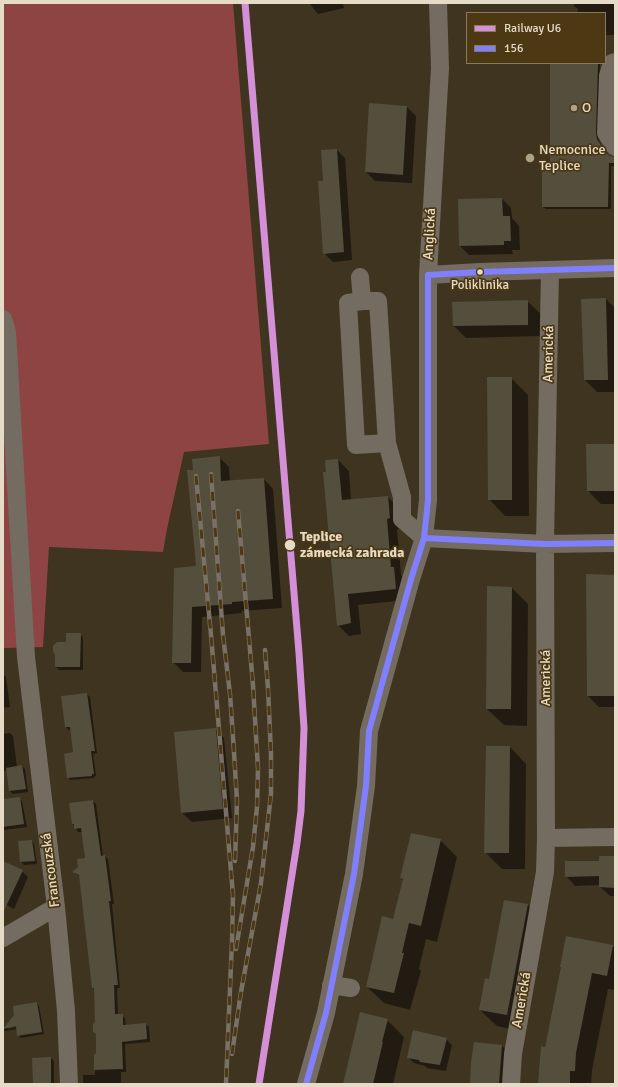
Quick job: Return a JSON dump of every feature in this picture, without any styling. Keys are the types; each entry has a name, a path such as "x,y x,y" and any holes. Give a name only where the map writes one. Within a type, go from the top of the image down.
{"street":[{"name":"Anglická","path":"306,1084 326,1013 354,874 366,786 369,731 411,579 424,538 428,500 428,275 440,68 438,3"},
{"path":"615,62 612,63 608,76 606,133 615,147"},
{"path":"428,275 615,268"},
{"name":"Americká","path":"511,1084 513,1054 545,872 545,544 550,270"},
{"path":"360,277 362,301"},
{"path":"388,443 356,446 348,303 378,301 388,443 402,497 402,519 424,538 545,544 615,543"},
{"name":"Francouzská","path":"3,319 7,332 26,657 56,907 66,1012 69,1084"},
{"path":"546,838 615,838"},
{"path":"3,938 56,907"},
{"path":"331,985 351,988"}],"shaded area":[{"path":"3,3 233,3 269,444 184,452 163,552 49,547 43,647 3,648"}],"building":[{"name":"O","path":"550,64 598,64 597,139 606,153 614,157 614,163 609,163 608,207 542,207 542,163 550,163"},
{"path":"369,103 407,106 403,175 365,172"},
{"path":"337,149 344,252 323,254 318,181 323,181 321,150"},
{"path":"502,198 503,216 510,216 511,241 504,241 504,245 459,246 458,199"},
{"path":"606,298 608,380 584,380 581,299"},
{"path":"528,300 528,325 453,326 452,302"},
{"path":"487,377 512,377 512,500 488,500"},
{"path":"586,444 615,444 615,491 587,491"},
{"path":"220,456 221,481 264,478 273,599 192,607 191,663 172,663 174,568 196,566 187,470 193,470 192,459"},
{"path":"338,459 342,500 388,496 390,518 387,519 391,567 394,567 396,589 348,594 351,623 337,626 323,472 326,472 325,460"},
{"path":"586,574 615,575 615,696 587,696"},
{"path":"487,586 512,587 511,709 486,709"},
{"path":"66,633 81,633 80,667 55,667 55,654 53,652 53,646 57,642 66,642"},
{"path":"87,693 95,751 91,751 94,774 92,774 92,776 67,778 64,754 73,752 70,727 65,727 61,696"},
{"path":"216,728 223,809 181,813 174,732"},
{"path":"486,746 510,746 509,853 484,853"},
{"path":"22,765 26,789 9,791 6,768"},
{"path":"20,797 24,824 3,827 3,799"},
{"path":"93,800 101,856 105,855 111,901 109,901 118,985 114,985 115,1014 123,1014 123,1025 146,1023 147,1039 122,1042 123,1069 94,1070 96,1034 93,1032 93,1024 95,1022 94,988 92,988 79,875 72,872 78,867 77,859 85,858 81,828 74,829 69,803"},
{"path":"411,833 441,839 421,926 409,923 402,953 404,953 394,993 366,987 382,916 393,919 403,879 400,878"},
{"path":"32,840 35,861 20,862 18,841"},
{"path":"599,856 615,856 615,888 599,887 599,876 565,877 565,861 599,861"},
{"path":"3,861 23,870 3,913"},
{"path":"504,900 528,904 507,1015 479,1010 485,978 489,979"},
{"path":"566,936 613,945 607,976 592,973 576,1053 575,1071 570,1071 570,1084 538,1084 541,1046 545,1047"},
{"path":"37,1002 42,1032 17,1036 16,1026 3,1029 14,1015 13,1006"},
{"path":"360,1012 388,1019 383,1042 373,1084 343,1084"},
{"path":"413,1030 447,1038 440,1065 420,1062 419,1060 407,1058"},
{"path":"474,1042 502,1045 499,1084 470,1084"},
{"path":"51,1057 51,1084 33,1084 32,1058"}],"railway":[{"path":"211,474 223,635 230,694 234,752 237,801 235,861"},
{"path":"196,476 233,895 226,1084"},
{"path":"236,949 253,847 257,807 258,769 253,685 238,511"},
{"path":"232,1054 241,992 261,883 271,794 271,754 265,650"}],"rail line":[{"name":"U6","path":"245,3 304,728 301,811 297,843 259,1084"}],"transit line":[{"name":"156","path":"306,1084 326,1013 354,874 366,786 369,731 411,579 424,538 428,500 428,275 615,268"},
{"name":"156","path":"424,538 545,544 615,543"}],"place":[{"name":"O","path":"574,108"},
{"name":"Nemocnice Teplice","path":"530,158"},
{"name":"Poliklinika","path":"480,272"},
{"name":"Teplice zámecká zahrada","path":"290,545"}]}
